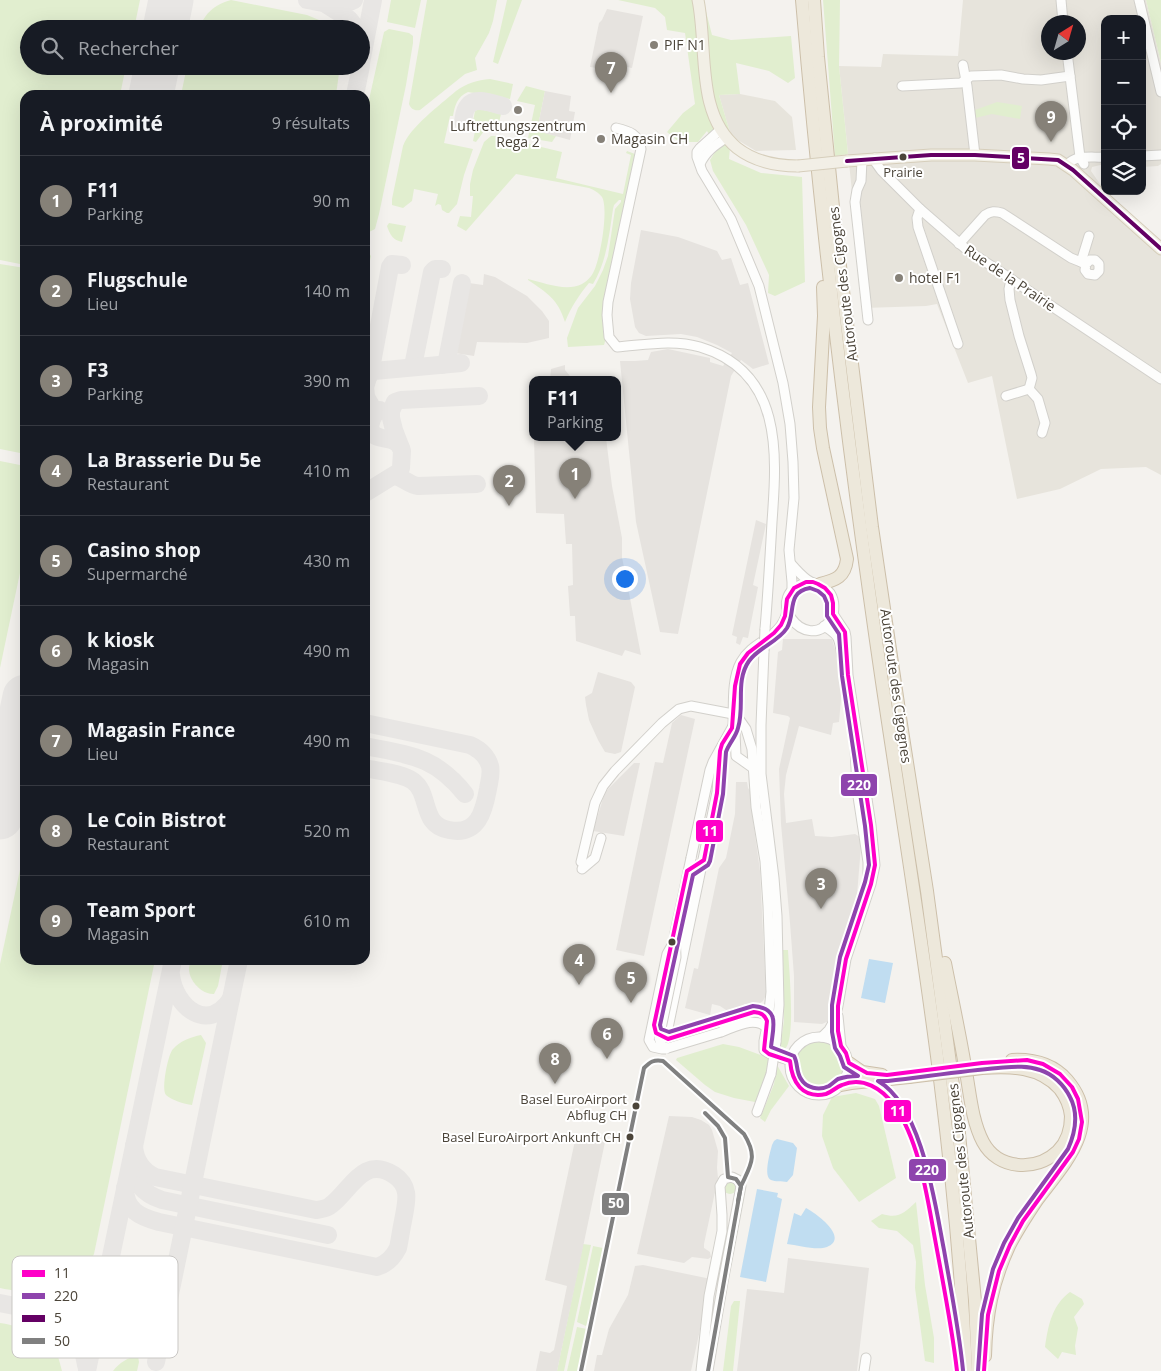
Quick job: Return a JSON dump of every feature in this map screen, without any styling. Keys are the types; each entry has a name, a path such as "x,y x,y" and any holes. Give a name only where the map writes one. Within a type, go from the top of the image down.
{"highway":[{"name":"Autoroute des Cigognes","path":"802,0 826,250 860,529 915,898 946,1123 963,1302 966,1371"},
{"name":"Autoroute des Cigognes","path":"814,0 834,217 871,517 901,724 928,891 958,1123 975,1301 978,1371"},
{"path":"816,583 834,581 842,575 847,559 824,456 820,428 819,407 824,316 823,276 826,250"},
{"path":"928,891 958,1025 975,1119 982,1140 998,1158 1020,1166 1040,1163 1059,1150 1070,1128 1070,1111 1063,1093 1051,1080 1034,1071 982,1066"},
{"path":"840,1085 1027,1060 1053,1069 1065,1078 1075,1091 1080,1103 1082,1122 1079,1139 1073,1152 1023,1221 999,1271 988,1315 984,1371"},
{"path":"849,1063 868,1074 909,1075"}],"main road":[{"path":"698,0 711,109 723,134 752,158 776,165 798,166 875,158 976,155 1049,159 1058,160 1068,165 1081,165 1161,250"}],"street":[{"path":"1062,0 1063,15"},
{"path":"1139,0 1161,92"},
{"path":"1068,60 1081,165 1092,158 1101,157"},
{"path":"963,65 976,155"},
{"path":"902,86 961,83 971,76 1001,75 1041,80 1070,76"},
{"path":"616,128 629,131 636,136 640,142 641,149 608,302 609,337 617,347 679,343 699,347 726,359 746,374 758,390 767,409 773,433 776,470 764,651 761,774 777,916 779,1005 771,1074 757,1112"},
{"path":"723,134 700,148 697,157 702,171 731,219 759,286 783,383 790,424 793,462 794,498 789,550 792,591"},
{"path":"1146,156 1161,154"},
{"name":"Rue de la Prairie","path":"875,158 880,170 959,244 1161,378"},
{"path":"862,160 862,172 855,202 868,320"},
{"path":"920,209 917,218 918,226 958,344"},
{"path":"959,244 989,212 1002,213 1071,258 1083,263 1088,236"},
{"path":"1012,280 1009,289 1010,300 1032,378 1029,389"},
{"path":"1006,396 1029,389"},
{"path":"1029,389 1038,400 1044,423 1042,433"},
{"path":"791,564 804,577 816,583 831,594 834,600 831,619 824,626 809,630 795,624 790,619 786,604 788,597 798,586 816,583"},
{"path":"752,768 736,756 733,714 734,689 738,670 741,661 752,649 781,626 787,612"},
{"path":"822,1037 832,1026 838,1006 846,959 875,865 871,825 848,675 846,637 833,614"},
{"path":"824,626 833,631 838,637 848,675"},
{"path":"601,838 595,858 582,865 595,803 603,786 662,723 686,706 695,706 733,714 746,729 752,749 756,806 764,861 768,906 771,992 764,1050 790,1061"},
{"path":"855,724 857,790 869,870 865,899"},
{"path":"733,726 710,770 693,862 675,933 676,957 658,1038 662,1046 668,1048 754,1021 768,1024"},
{"path":"674,1038 668,1028 717,792 720,750"},
{"path":"860,814 871,825"},
{"path":"693,862 704,860"},
{"path":"838,1006 838,1030 841,1046"},
{"path":"662,1036 668,1039 674,1038 754,1012 760,1012 765,1015 768,1024"},
{"path":"822,1037 830,1038 841,1046 846,1053 849,1063 846,1076 836,1090 822,1095 814,1095 799,1087 793,1080 790,1071 790,1061 802,1042 807,1039 822,1037"},
{"path":"701,1371 710,1296 722,1231 720,1186 724,1179 732,1177 738,1180 741,1186 708,1371"},
{"path":"864,1371 866,1358"}],"shaded area":[{"path":"963,0 1146,0 1161,63 1161,164 1146,167 1146,15 1101,15 1101,165 1092,167 1091,171 1101,185 1101,195 1110,195 1161,240 1161,475 1146,467 1101,469 1060,489 1017,499 992,376 968,383 937,304 864,308 839,66 881,67 883,54 958,56"},
{"path":"607,9 643,16 632,68 602,62 597,68 590,67 599,23"},
{"path":"545,91 571,96 569,111 575,112 570,140 537,131"},
{"path":"740,94 775,101 792,117 796,150 756,151 731,136 719,95"},
{"path":"641,230 678,237 717,251 722,260 731,258 740,285 748,283 769,364 753,369 741,360 731,376 678,634 660,632 636,522 620,361 648,360 651,352 668,349 710,358 710,362 723,366 732,353 697,337 681,334 646,336 639,333 635,327 630,299 631,283"},
{"path":"484,274 495,277 527,296 549,321 549,338 527,343 477,342 474,356 455,353 469,283 483,285"},
{"path":"565,365 565,370 570,376 550,376 551,369"},
{"path":"534,441 606,441 612,486 622,538 622,557 641,655 625,650 622,656 576,641 575,616 570,616 568,586 573,585 572,544 566,544 564,514 536,513"},
{"path":"756,520 766,524 753,585 758,587 748,638 743,637 740,645 736,643 737,637 732,635"},
{"path":"783,639 832,639 843,677 839,722 833,723 831,735 799,726 786,775 784,794 786,823 812,819 815,836 832,837 855,834 860,837 861,846 857,895 841,954 829,1021 822,1024 794,1022 794,976 781,824 779,769 790,718 773,713 778,652 782,650"},
{"path":"598,672 631,682 635,687 621,752 615,754 605,752 589,720 585,697 592,693"},
{"path":"681,715 695,719 644,956 616,950 655,762 663,763 672,723"},
{"path":"634,763 640,763 624,836 593,831 605,792"},
{"path":"736,782 747,782 751,792 760,871 766,995 760,1003 744,1004 742,1010 726,1010 712,1004 710,1015 685,1008 694,968 698,969 719,868 726,858 735,814"},
{"path":"669,1116 692,1117 709,1125 718,1151 718,1178 704,1244 704,1248 710,1252 711,1257 708,1259 692,1257 684,1263 637,1254"},
{"path":"576,1136 605,1142 557,1371 536,1371 540,1351 550,1353 554,1350 567,1286 545,1280"},
{"path":"788,1258 869,1268 857,1371 737,1371 747,1289 784,1293"},
{"path":"643,1265 711,1279 691,1371 594,1371 597,1355 602,1355 609,1329 628,1295 635,1266"}],"green space":[{"path":"0,0 140,0 136,20 20,20 20,75 124,75 121,90 20,90 20,264 0,260"},
{"path":"231,0 307,15 319,20 203,20 219,4"},
{"path":"391,0 421,0 415,28 387,22"},
{"path":"427,0 497,0 489,33 475,58 477,70 465,74 420,110 416,110 409,104"},
{"path":"507,0 522,0 498,64 493,62"},
{"path":"618,0 703,0 712,35 731,40 791,36 795,78 788,83 769,71 736,63 740,94 719,95 731,136 729,159 761,173 802,177 805,282 775,296 768,293 769,275 746,225 713,171 710,160 717,149 707,131 698,142 679,142 667,132 683,113 695,104 685,33 667,30 665,17 655,8"},
{"path":"823,0 840,0 839,66 848,154 835,156"},
{"path":"1146,0 1161,0 1161,63"},
{"path":"389,29 409,33 413,36 413,43 379,214 375,229 370,232 370,95 384,32"},
{"path":"185,75 339,75 337,90 182,90"},
{"path":"490,79 513,84 510,99 468,92 459,99 453,116 450,116 444,143 473,149 457,204 447,213 442,210 441,205 435,206 438,194 414,189 412,201 403,208 392,205 403,146 412,131 460,88 472,82"},
{"path":"526,86 545,91 537,131 556,136 552,142 528,138 535,105 517,101"},
{"path":"997,102 1022,106 1020,119 992,114 975,118 975,110"},
{"path":"479,109 501,114 497,131 484,131 476,142 473,141 477,122 473,121 475,111"},
{"path":"491,136 562,152 556,178 623,194 631,155 626,153 627,151 635,154 602,314 605,333 604,345 568,347 567,338 578,308 595,286 603,270 608,256 615,209 621,200 614,205 607,248 598,275 593,284 589,283 579,297 565,322 555,302 528,279 555,286 569,287 582,284 590,278 596,267 603,235 605,212 602,197 596,191 589,188 516,174 466,231 457,226 460,216 471,217 473,196 470,196 470,184 473,170 484,142"},
{"path":"389,223 406,226 402,242 396,240 391,234 387,226"},
{"path":"0,264 20,267 20,453 0,449"},
{"path":"0,461 20,465 20,573 0,668"},
{"path":"20,870 20,965 154,965 94,1254 93,1256 12,1256 12,1290 0,1288 0,964"},
{"path":"783,950 788,950 791,1018 788,1043 785,1049 780,1049 784,1020"},
{"path":"189,965 222,965 218,986 214,994 203,991 198,987 189,971"},
{"path":"201,1035 206,1043 192,1105 178,1102 171,1099 165,1092 164,1086 169,1057 173,1049 179,1044"},
{"path":"814,1041 824,1041 833,1045 839,1051 843,1065 839,1079 833,1085 824,1089 814,1089 805,1085 799,1079 795,1070 795,1060 799,1051 805,1045"},
{"path":"723,1044 739,1047 769,1058 767,1074 759,1100 755,1102 715,1092 676,1060 677,1058"},
{"path":"777,1065 789,1086 771,1110 765,1122 760,1118 774,1084"},
{"path":"856,1093 875,1099 879,1106 896,1178 859,1202 833,1168 822,1136 823,1115 832,1097"},
{"path":"728,1182 732,1182 736,1188 732,1194 728,1194 724,1190 724,1186"},
{"path":"916,1202 925,1285 934,1338 934,1363 925,1361 915,1288 916,1262 913,1245 897,1231 879,1228 871,1221 882,1214 893,1216 901,1214"},
{"path":"583,1244 591,1245 564,1371 557,1371"},
{"path":"593,1246 603,1248 588,1324 586,1326 577,1322"},
{"path":"1070,1292 1082,1299 1084,1304 1074,1317 1078,1328 1075,1346 1076,1355 1062,1352 1058,1359 1045,1347 1046,1339 1049,1324 1055,1310"},
{"path":"734,1301 740,1301 733,1371 723,1371 731,1306"},
{"path":"0,1323 12,1325 12,1358 59,1358 62,1371 0,1371"},
{"path":"577,1327 589,1330 580,1371 567,1371"},
{"path":"131,1358 138,1358 137,1371 113,1371 124,1361"}],"water":[{"path":"869,959 893,963 885,1003 861,998"},
{"path":"777,1139 793,1143 797,1148 793,1175 787,1182 771,1180 767,1174 772,1145"},
{"path":"757,1189 778,1193 777,1197 782,1199 766,1282 740,1277"},
{"path":"806,1208 823,1220 833,1232 835,1238 833,1243 827,1247 813,1248 787,1244 794,1213 801,1216"}],"taxiway":[{"path":"167,15 175,0"},
{"path":"307,0 337,4 354,0"},
{"path":"369,20 373,0"},
{"path":"327,5 350,20"},
{"path":"356,90 359,75"},
{"path":"463,122 466,109 471,103 484,101 503,106"},
{"path":"370,371 390,267 392,264 402,265"},
{"path":"411,367 413,366 432,272 435,269 442,269"},
{"path":"442,365 447,360 462,283"},
{"path":"370,374 374,371 461,363"},
{"path":"370,490 399,472 401,468 402,451 391,418 391,411 395,402 401,400 479,396"},
{"path":"370,404 373,409 372,418"},
{"path":"380,410 372,419 370,431 378,437 394,441 401,448"},
{"path":"394,476 418,486 477,484"},
{"path":"370,724 470,745 485,756 489,762 491,772 482,813 473,825 459,831 440,827 434,822 419,787 413,781 396,774 370,769"},
{"path":"370,747 408,755 432,764 454,781 465,794"},
{"path":"10,767 13,789 20,801"},
{"path":"0,829 11,818 20,814"},
{"path":"111,1256 172,965"},
{"path":"178,1256 238,965"},
{"path":"171,975 179,997 194,1012 212,1015 222,1009 231,999"},
{"path":"125,1188 131,1207 140,1215 159,1222 377,1267 389,1260 398,1248 406,1202 406,1190 400,1180 383,1170 374,1169 366,1172 358,1177 329,1206 316,1210 155,1177 146,1172 140,1164 134,1146"},
{"path":"131,1163 134,1176 141,1187 162,1200 328,1235"},
{"path":"0,1303 12,1305"},
{"path":"84,1358 86,1365"},
{"path":"87,1371 90,1358"},
{"path":"156,1362 157,1358"}],"runway":[{"path":"167,20 171,0"},
{"path":"152,90 155,75"},
{"path":"0,817 20,721"}],"transit line":[{"name":"5","path":"847,161 931,155 975,155 1058,160 1073,170 1161,249"},
{"name":"11","path":"957,1371 953,1338 921,1170 903,1120 889,1099 878,1089 865,1083 857,1082 842,1085 826,1094 818,1095 805,1091 796,1082 790,1061 769,1054 764,1050 767,1021 759,1013 754,1012 668,1039 656,1033 654,1025 687,871 704,860 717,793 720,751 732,728 735,686 740,664 748,653 774,633 781,625 785,616 787,599 794,588 806,582 818,584 831,595 833,614 845,632 848,675 871,825 875,865 871,884 846,959 838,1006 838,1031 841,1046 846,1053 849,1063 867,1073 887,1075 982,1063 1027,1060 1043,1064 1060,1074 1072,1087 1078,1099 1082,1122 1079,1139 1073,1152 1023,1221 999,1271 988,1315 984,1371"},
{"name":"220","path":"810,588 824,596 827,603 827,616 839,634 842,676 865,826 869,865 840,957 832,1005 832,1032 835,1048 844,1067 858,1076 840,1078 825,1088 806,1085 798,1073 794,1056 771,1047 774,1026 772,1015 768,1010 753,1006 669,1032 661,1029 660,1025 693,875 708,865 710,861 723,794 726,752 737,731 740,720 742,677 753,656 779,637 787,628 795,598 802,590 810,588"},
{"name":"50","path":"581,1371 644,1068 657,1060 663,1061 744,1134 752,1155 750,1166 741,1186 708,1371"},
{"name":"220","path":"963,1370 944,1250 931,1183 924,1158 906,1111 893,1094 878,1081 998,1068 1030,1067 1049,1074 1065,1088 1073,1103 1075,1117 1073,1137 1068,1149 1018,1218 1004,1243 993,1269 982,1314 978,1371"},
{"name":"50","path":"705,1113 718,1126 725,1138 728,1177 736,1179 741,1186 738,1201"}],"place":[{"name":"PIF N1","path":"654,45"},
{"name":"Magasin France","path":"611,93"},
{"name":"Luftrettungszentrum Rega 2","path":"518,110"},
{"name":"Magasin CH","path":"601,139"},
{"name":"Team Sport","path":"1051,142"},
{"name":"Prairie","path":"903,157"},
{"name":"hotel F1","path":"899,278"},
{"name":"F11","path":"575,499"},
{"name":"Flugschule","path":"509,506"},
{"name":"F3","path":"821,909"},
{"name":"La Brasserie Du 5e","path":"579,985"},
{"name":"Casino shop","path":"631,1003"},
{"name":"k kiosk","path":"607,1059"},
{"name":"Le Coin Bistrot","path":"555,1084"},
{"name":"Basel EuroAirport Abflug CH","path":"636,1106"},
{"name":"Basel EuroAirport Ankunft CH","path":"630,1137"}]}
